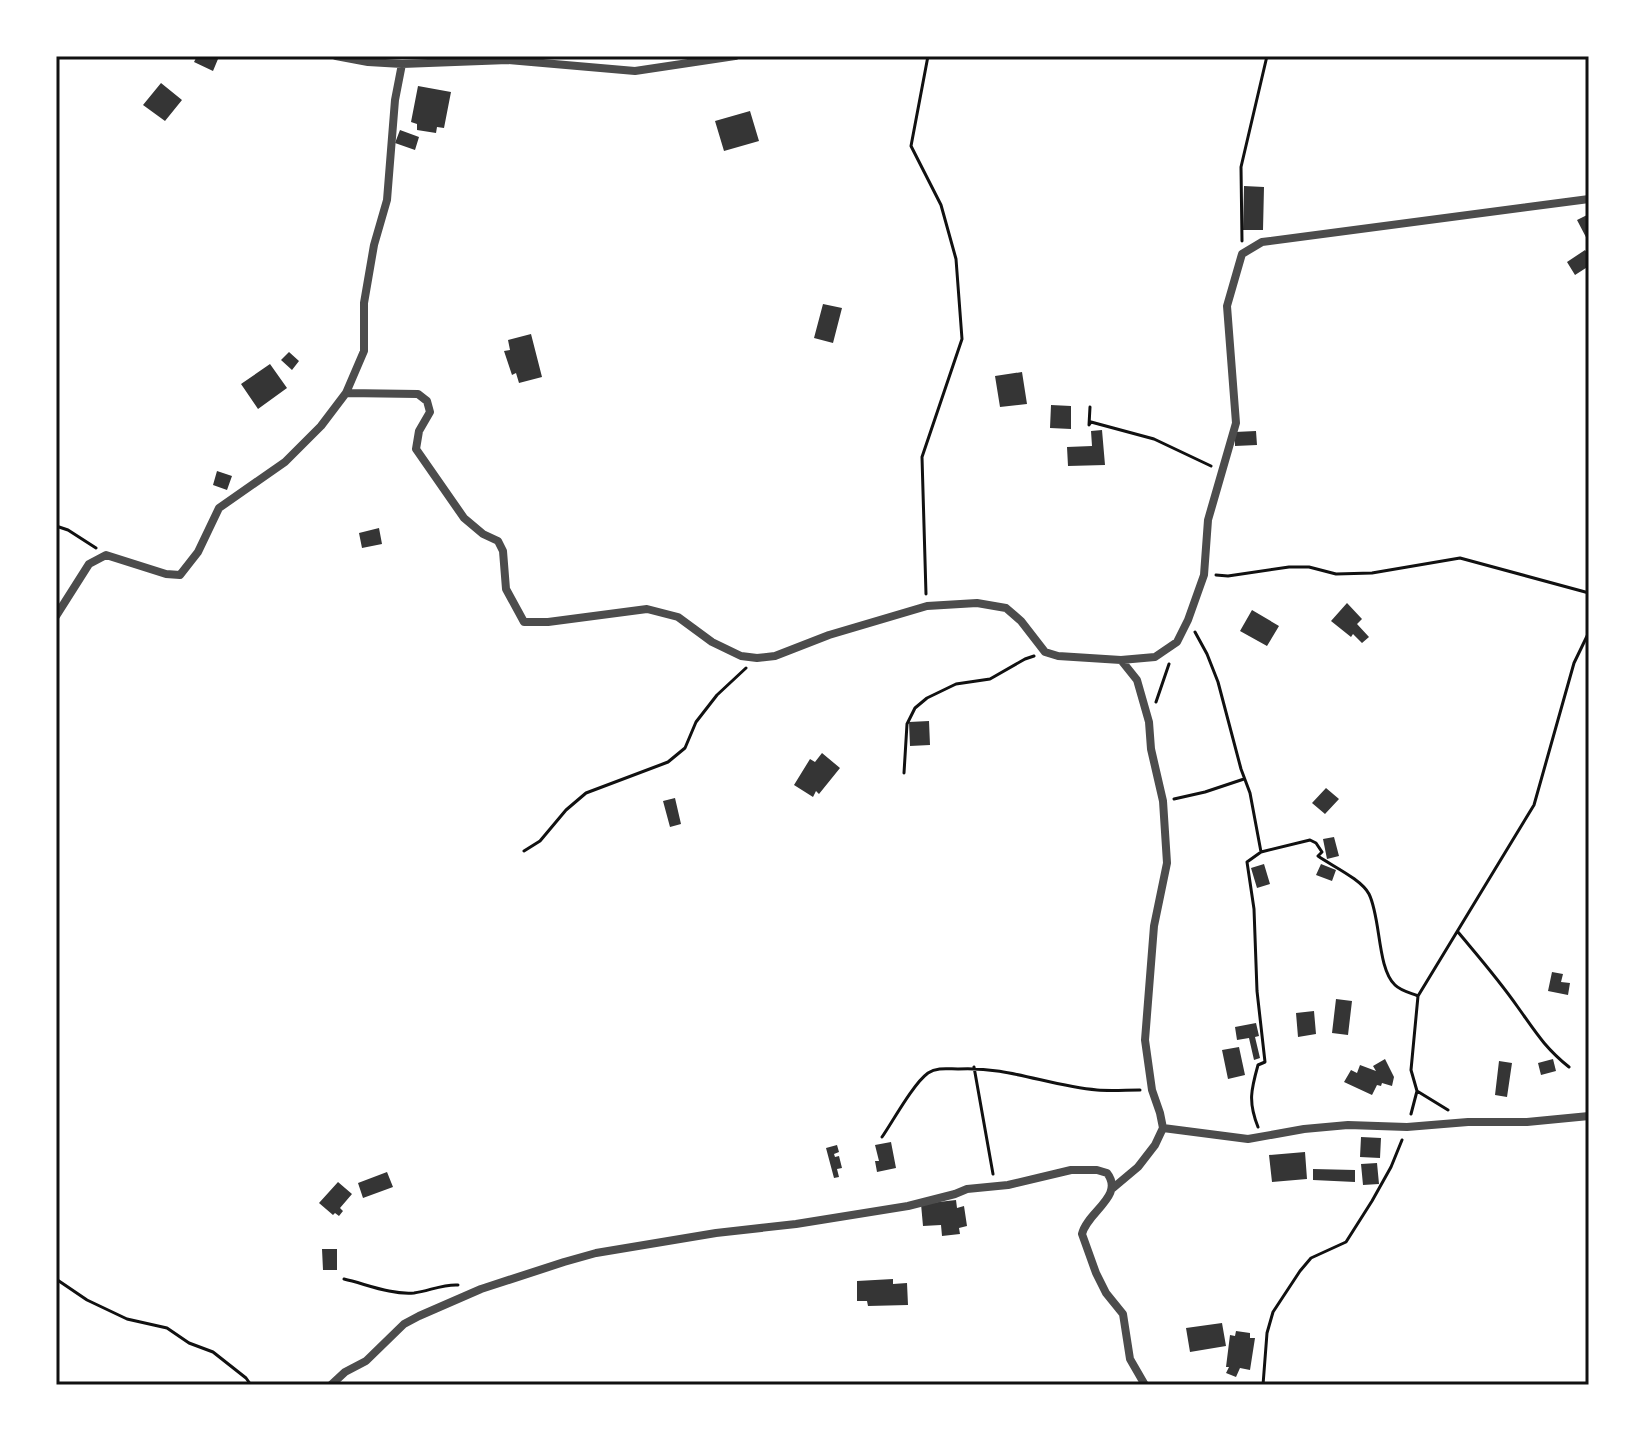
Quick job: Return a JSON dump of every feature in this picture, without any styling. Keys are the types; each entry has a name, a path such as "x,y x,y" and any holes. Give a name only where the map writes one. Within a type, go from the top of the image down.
{"street":[{"path":"336,56 402,64 508,60 635,71 735,56"},
{"path":"56,616 89,564 106,555 166,574 180,575 198,552 219,508 285,462 321,426 346,393 364,351 364,303 374,245 387,200 395,100 402,64"},
{"path":"346,393 418,394 427,401 430,412 419,431 416,449 464,518 483,534 498,541 503,551 506,589 524,622 548,622 647,609 678,617 712,642 741,656 757,658 775,656 829,635 927,606 977,603 1006,608 1021,621 1045,652 1058,656 1121,660 1155,657 1177,642 1204,575 1208,520 1236,423 1227,306 1242,254 1262,242 1589,199"},
{"path":"1113,1188 1138,1167 1155,1145 1163,1128 1152,1090 1145,1040 1154,926 1167,863 1163,801 1151,749 1149,722 1137,680 1121,660"},
{"path":"1163,1128 1248,1139 1348,1125 1407,1127 1589,1116"},
{"path":"331,1385 345,1372 366,1361 404,1324 419,1316 481,1289 596,1253 908,1206 967,1189 995,1187 1071,1170 1097,1170 1113,1179 1113,1188 1082,1234 1106,1293 1123,1314 1130,1359 1145,1385"}],"path":[{"path":"927,606 922,457 962,339 956,259 941,205 911,146 928,56"},
{"path":"1242,254 1241,167 1267,56"},
{"path":"1090,407 1089,425 1091,422 1154,439 1222,472"},
{"path":"56,526 68,530 106,555"},
{"path":"1204,575 1228,576 1289,567 1309,567 1336,574 1372,573 1460,558 1589,593"},
{"path":"1188,620 1218,682 1250,793 1261,852"},
{"path":"1262,1384 1267,1333 1273,1312 1311,1258 1346,1242 1391,1167 1417,1091 1411,1070 1418,996 1534,805 1574,663 1589,632"},
{"path":"1149,722 1177,642"},
{"path":"904,773 907,724 915,708 927,698 956,684 990,679 1025,659 1045,652"},
{"path":"524,851 540,841 566,810 586,793 668,762 685,748 696,722 717,695 757,658"},
{"path":"1163,801 1244,779"},
{"path":"1263,1138 1251,1100 1258,1065 1265,1062 1257,991 1254,909 1247,862 1261,852 1310,840 1316,843 1322,852 1318,856 1358,881 1368,892 1386,970 1395,985 1418,996"},
{"path":"1458,932 1551,1052 1569,1067"},
{"path":"882,1137 926,1074 936,1069 974,1067 1097,1090 1152,1090"},
{"path":"974,1067 995,1187"},
{"path":"1417,1091 1468,1122"},
{"path":"56,1279 87,1300 127,1319 167,1328 189,1343 213,1352 251,1385"},
{"path":"344,1279 398,1292 414,1293 449,1284 481,1289"}],"building":[{"path":"197,56 222,56 213,71 194,62"},
{"path":"161,83 182,100 165,121 143,105"},
{"path":"418,86 451,92 444,128 437,127 436,133 417,130 417,124 411,122"},
{"path":"750,111 759,141 724,151 715,121"},
{"path":"400,130 419,137 415,150 395,143"},
{"path":"1244,186 1264,187 1263,230 1243,230"},
{"path":"1589,214 1589,243 1577,220"},
{"path":"1585,250 1589,256 1589,266 1575,275 1567,262"},
{"path":"823,304 842,308 833,343 814,338"},
{"path":"531,334 542,377 519,383 516,373 512,375 504,351 510,350 508,340"},
{"path":"289,352 299,361 292,370 281,360"},
{"path":"270,364 287,388 258,409 241,384"},
{"path":"1022,372 1027,404 1000,407 995,376"},
{"path":"1051,405 1071,406 1071,429 1050,428"},
{"path":"1102,430 1105,465 1068,466 1067,447 1092,446 1091,431"},
{"path":"1256,431 1257,445 1235,446 1235,432"},
{"path":"217,471 232,476 227,490 213,485"},
{"path":"379,528 382,544 362,548 359,533"},
{"path":"1347,603 1362,619 1357,624 1369,637 1362,643 1331,621"},
{"path":"1252,610 1279,626 1267,646 1240,631"},
{"path":"929,721 930,745 910,746 909,722"},
{"path":"822,753 840,768 813,797 794,785 810,759 815,762"},
{"path":"1326,788 1339,799 1325,814 1312,803"},
{"path":"675,798 681,824 670,827 663,801"},
{"path":"1334,837 1339,856 1327,859 1323,839"},
{"path":"1264,864 1270,884 1257,888 1251,868"},
{"path":"1321,864 1336,870 1332,881 1316,875"},
{"path":"1552,972 1563,974 1561,982 1570,983 1568,995 1548,991"},
{"path":"1336,999 1352,1001 1348,1035 1332,1033"},
{"path":"1314,1011 1316,1034 1298,1037 1296,1013"},
{"path":"1256,1023 1259,1036 1255,1037 1260,1058 1254,1060 1249,1038 1237,1040 1235,1027"},
{"path":"1239,1047 1245,1075 1228,1079 1222,1050"},
{"path":"1385,1059 1394,1077 1392,1086 1377,1085 1372,1095 1344,1082 1351,1070 1357,1073 1360,1065 1376,1071 1373,1066"},
{"path":"1553,1059 1556,1071 1541,1075 1538,1063"},
{"path":"1499,1061 1512,1063 1507,1097 1495,1095"},
{"path":"1361,1137 1381,1138 1380,1158 1360,1157"},
{"path":"891,1142 896,1168 877,1172 875,1161 879,1161 875,1145"},
{"path":"837,1145 839,1152 834,1154 835,1157 839,1156 842,1168 837,1169 839,1177 834,1178 826,1148"},
{"path":"1305,1152 1307,1179 1272,1182 1269,1155"},
{"path":"1377,1163 1379,1184 1363,1185 1361,1164"},
{"path":"1313,1169 1355,1170 1355,1182 1313,1180"},
{"path":"387,1172 393,1187 363,1198 358,1183"},
{"path":"338,1182 352,1194 340,1208 343,1211 339,1216 333,1215 319,1203"},
{"path":"956,1200 957,1208 964,1206 967,1226 959,1228 960,1234 942,1236 941,1225 923,1226 921,1204"},
{"path":"322,1249 337,1249 337,1270 323,1270"},
{"path":"893,1279 893,1284 907,1283 908,1305 868,1306 867,1301 857,1301 857,1281"},
{"path":"1222,1323 1226,1346 1190,1352 1186,1328"},
{"path":"1236,1331 1250,1333 1250,1338 1255,1338 1250,1370 1240,1368 1236,1377 1226,1373 1229,1367 1226,1367 1230,1335 1235,1336"}]}
